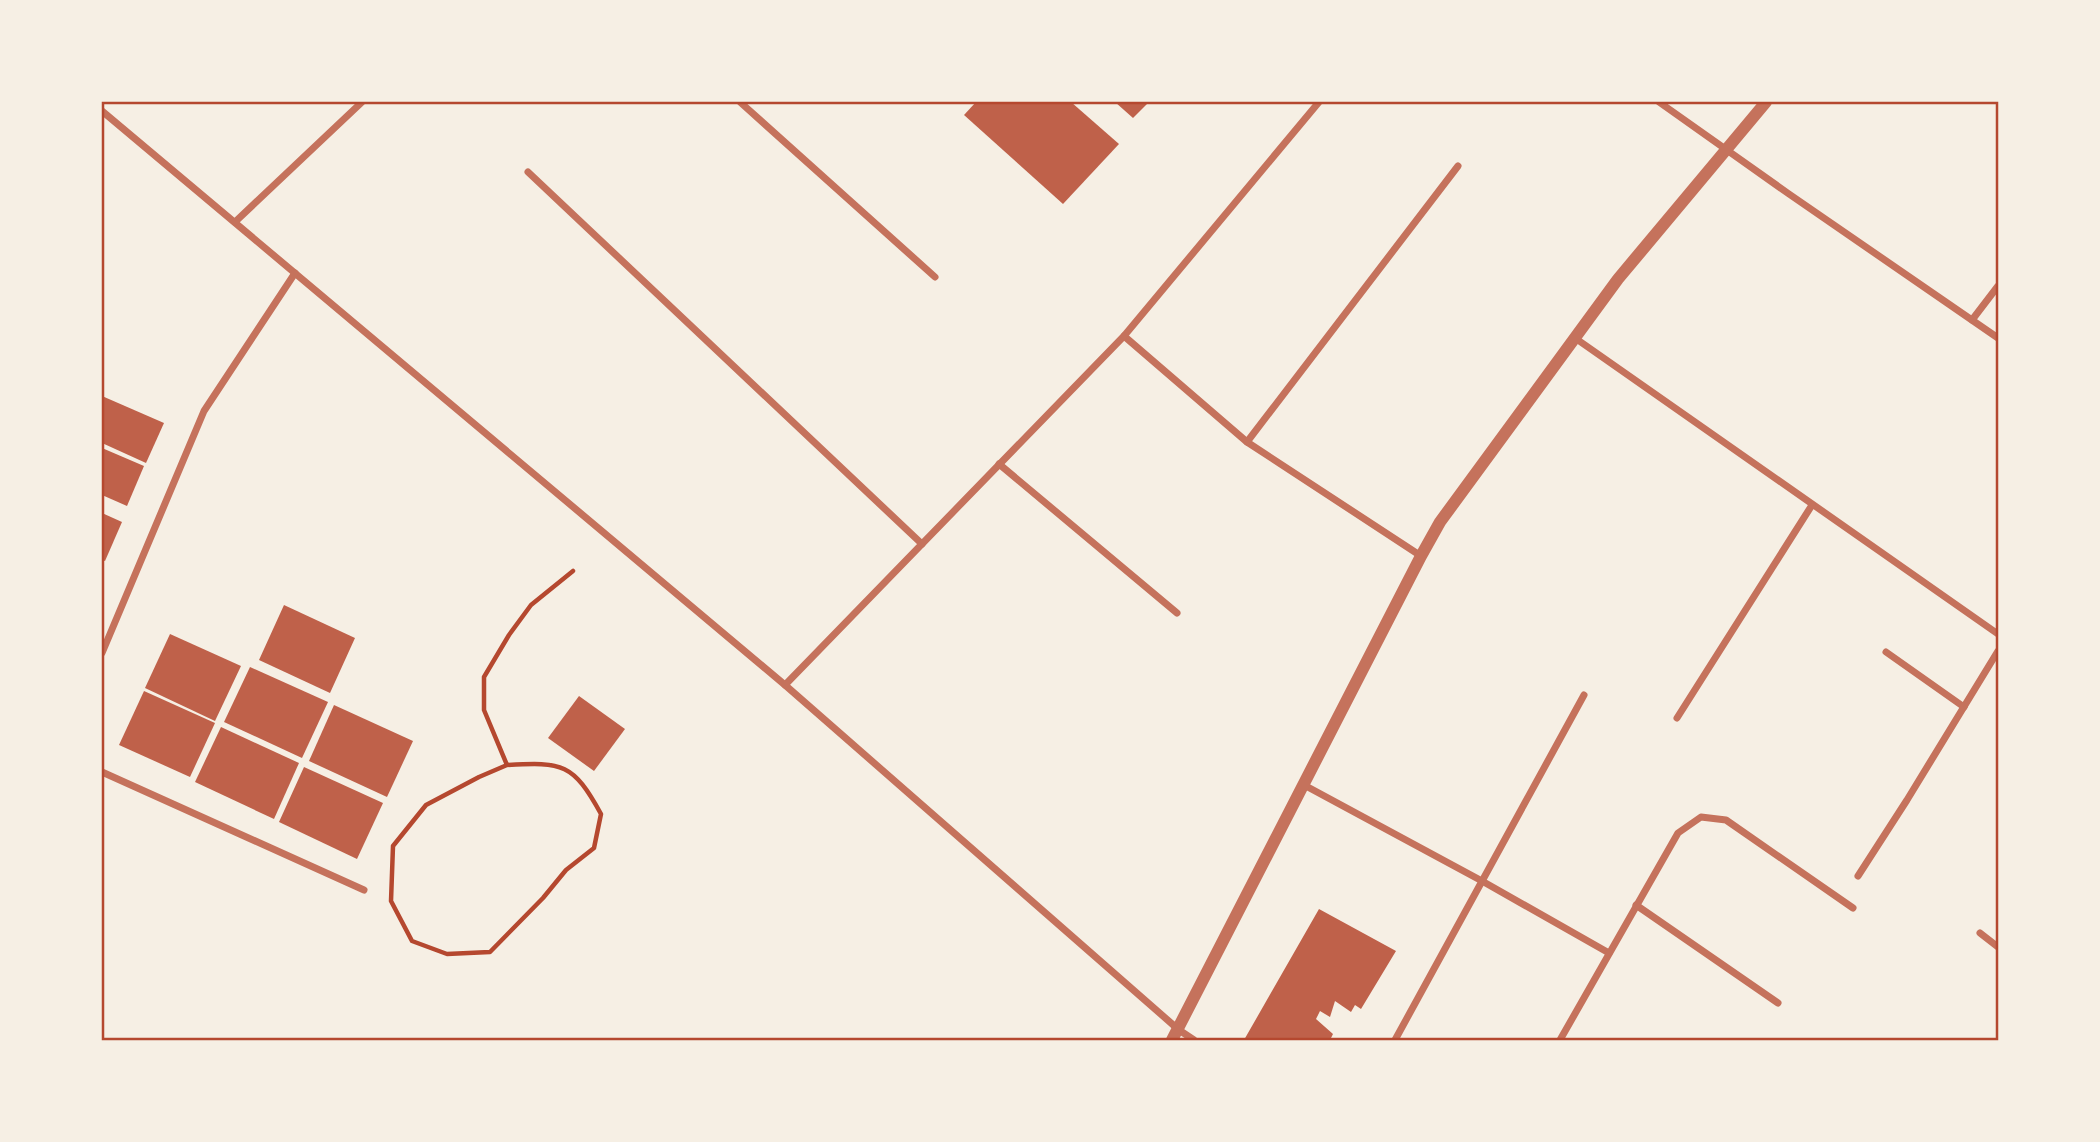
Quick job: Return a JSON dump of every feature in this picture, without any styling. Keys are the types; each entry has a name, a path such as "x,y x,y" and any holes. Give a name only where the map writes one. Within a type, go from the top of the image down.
{"street":[{"path":"235,222 362,102"},
{"path":"740,102 935,277"},
{"path":"785,685 1124,336 1319,102"},
{"path":"1659,102 1998,338"},
{"path":"1176,1035 1440,523 1618,279 1766,102"},
{"path":"102,111 785,685 1176,1035 1194,1041"},
{"path":"1247,442 1458,166"},
{"path":"528,172 922,544"},
{"path":"102,653 204,411 295,273"},
{"path":"1972,320 1998,286"},
{"path":"1124,336 1247,442 1421,556"},
{"path":"1575,338 1998,634"},
{"path":"999,464 1177,613"},
{"path":"1677,718 1812,505"},
{"path":"1858,876 1998,651"},
{"path":"1886,652 1964,707"},
{"path":"1395,1041 1584,695"},
{"path":"102,772 365,890"},
{"path":"1304,785 1609,953"},
{"path":"1560,1041 1678,833 1701,817 1726,821 1853,908"},
{"path":"1636,905 1777,1003"},
{"path":"1980,933 1998,947"}],"path":[{"path":"508,765 484,710 484,677 531,605 573,571"},
{"path":"544,763 568,770 588,789 601,814 594,848 566,870 491,952 447,954 412,941 391,901 393,846 426,805 508,765 544,763"}],"building":[{"path":"976,102 1071,102 1119,144 1063,204 964,115"},
{"path":"1115,102 1149,102 1133,118"},
{"path":"102,396 164,423 146,463 102,443"},
{"path":"102,448 144,466 127,506 102,495"},
{"path":"102,513 122,522 105,561 102,560"},
{"path":"284,605 355,638 330,693 259,660"},
{"path":"170,634 241,666 215,721 145,688"},
{"path":"250,667 328,702 302,758 224,722"},
{"path":"144,691 215,723 190,777 119,745"},
{"path":"579,696 625,729 594,771 548,738"},
{"path":"334,705 413,741 387,797 309,761"},
{"path":"221,727 299,763 274,819 195,782"},
{"path":"304,767 383,803 357,859 279,822"},
{"path":"1319,909 1396,951 1361,1009 1355,1005 1351,1012 1335,1001 1330,1017 1320,1011 1316,1019 1333,1034 1330,1040 1244,1040"}]}
